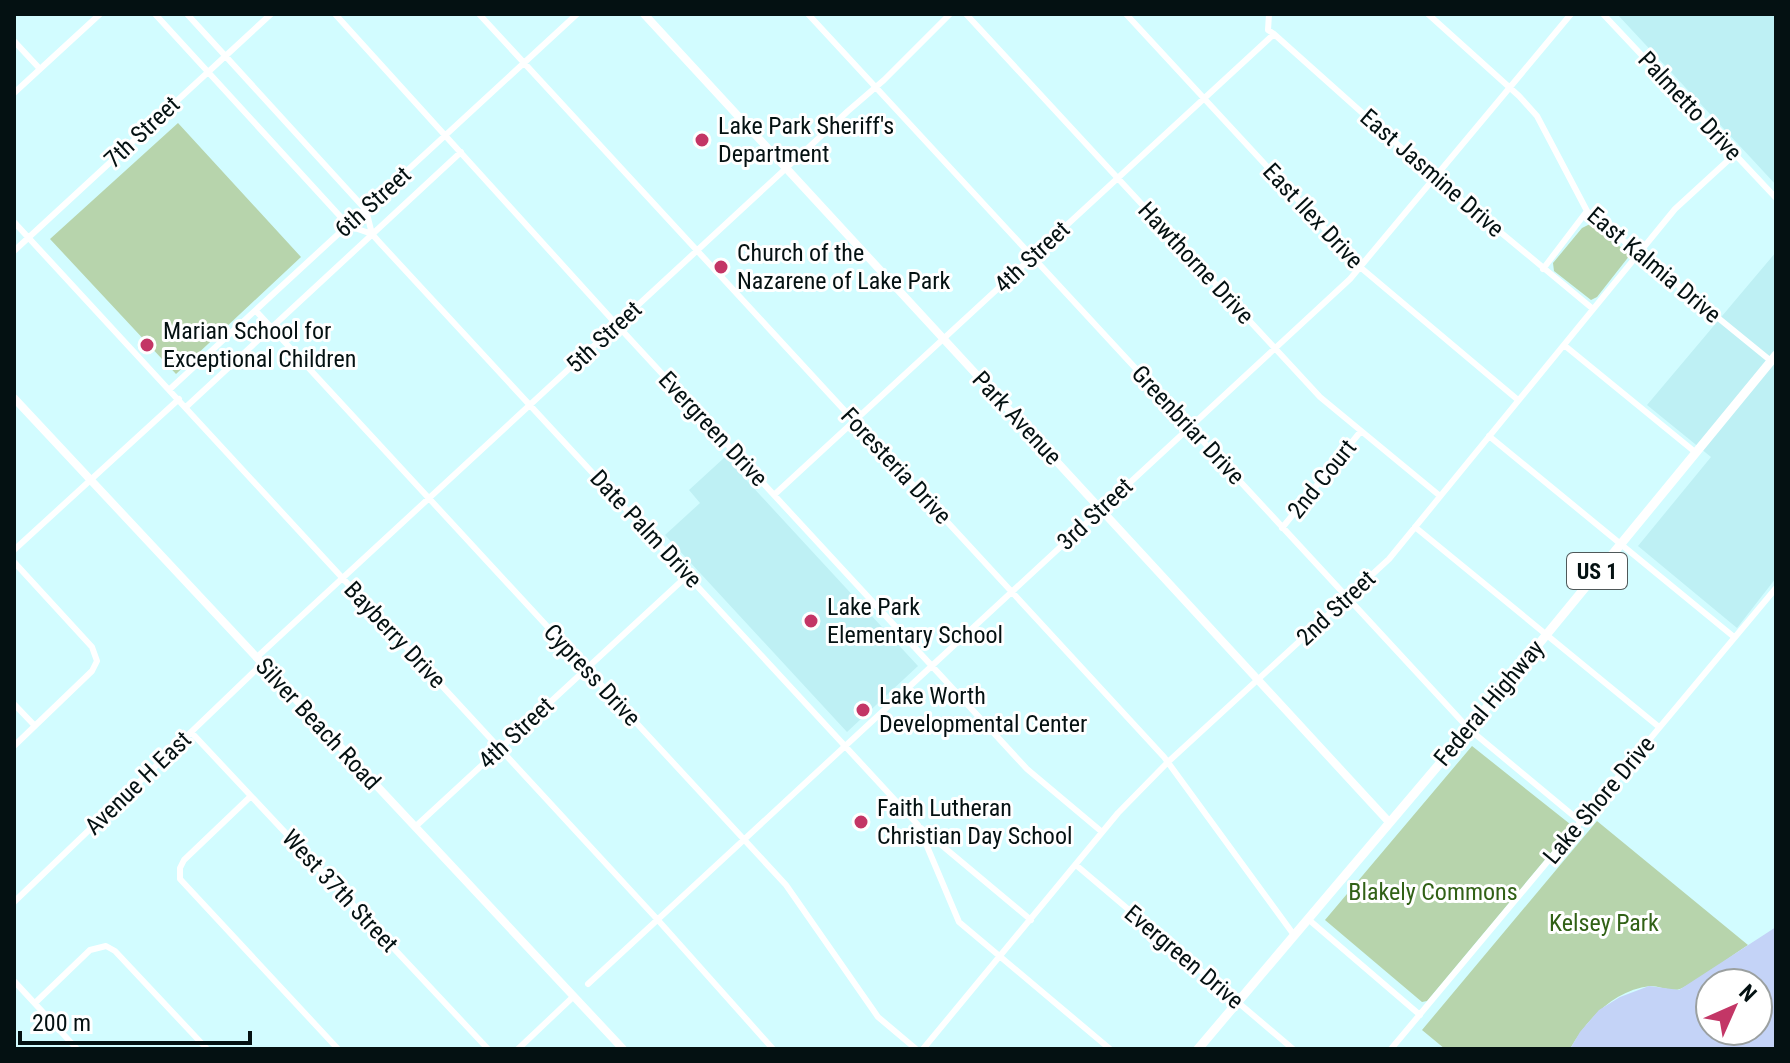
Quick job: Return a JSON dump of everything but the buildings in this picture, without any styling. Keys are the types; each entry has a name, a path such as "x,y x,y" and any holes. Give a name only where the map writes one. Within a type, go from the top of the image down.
{"main road":[{"name":"Federal Highway","path":"1198,1049 1469,729 1774,358"}],"street":[{"path":"14,93 100,14"},
{"name":"Date Palm Drive","path":"155,14 349,226 372,234 918,825 1031,920"},
{"name":"Date Palm Drive","path":"187,14 366,210 372,234"},
{"name":"7th Street","path":"14,251 271,14"},
{"name":"Evergreen Drive","path":"335,14 1027,769 1102,832"},
{"name":"Foresteria Drive","path":"479,14 1168,762 1294,935"},
{"name":"6th Street","path":"170,389 577,14"},
{"name":"Park Avenue","path":"644,14 1389,822"},
{"name":"Greenbriar Drive","path":"808,14 1469,729 1581,822"},
{"name":"5th Street","path":"259,661 343,578 787,170 950,14"},
{"name":"Hawthorne Drive","path":"966,14 1320,397 1440,496"},
{"name":"East Ilex Drive","path":"1126,14 1360,267 1518,400"},
{"path":"1269,14 1268,30 1274,34"},
{"name":"East Kalmia Drive","path":"1428,14 1537,116 1587,211 1774,358"},
{"name":"3rd Street","path":"588,984 1360,267 1571,14"},
{"name":"Palmetto Drive","path":"1603,14 1776,198"},
{"name":"4th Street","path":"774,495 1274,34"},
{"name":"East Jasmine Drive","path":"1274,34 1434,177 1593,309"},
{"path":"14,41 40,69"},
{"name":"6th Street","path":"186,407 461,152"},
{"name":"2nd Street","path":"923,1049 1102,832 1168,762 1389,559 1675,209 1735,154"},
{"path":"1543,269 1587,211"},
{"name":"Bayberry Drive","path":"14,222 657,919 773,1049"},
{"name":"Cypress Drive","path":"256,311 786,885 878,1017 916,1049"},
{"path":"1564,345 1695,452"},
{"name":"Silver Beach Road","path":"14,398 623,1049"},
{"path":"14,550 179,399"},
{"name":"2nd Court","path":"1282,528 1361,431"},
{"path":"1489,436 1734,637"},
{"path":"1415,527 1659,727"},
{"path":"14,562 92,647 97,661 92,671 14,746"},
{"name":"4th Street","path":"415,827 688,575"},
{"name":"Lake Shore Drive","path":"1391,1049 1776,588"},
{"name":"Avenue H East","path":"14,902 191,732 259,661"},
{"path":"14,704 35,726"},
{"name":"West 37th Street","path":"191,732 488,1049"},
{"path":"251,796 184,860 180,879 338,1049"},
{"name":"Date Palm Drive","path":"918,825 959,922 1110,1049"},
{"name":"Evergreen Drive","path":"1076,865 1293,1049"},
{"path":"1308,919 1420,1015"},
{"path":"35,1003 90,950 106,946 115,951 207,1049"},
{"path":"14,981 77,1049"},
{"path":"518,1049 574,996"}],"shaded area":[{"path":"1617,14 1776,14 1776,185 1751,158"},
{"path":"1776,252 1776,578 1737,628 1638,546 1711,457 1647,405"},
{"name":"Lake Park Elementary School","path":"725,457 918,666 847,732 665,535 700,503 689,490"},
{"path":"1776,927 1776,1049 1570,1049 1599,1010 1620,997 1649,986 1679,990 1694,980 1694,1047 1774,1047 1774,967 1714,967"}],"green space":[{"path":"178,123 301,257 176,374 50,239"},
{"path":"1592,223 1630,255 1597,297 1591,300 1554,271 1553,263 1582,228"},
{"name":"Blakely Commons","path":"1472,746 1570,824 1569,831 1427,1001 1422,1002 1325,920"},
{"name":"Kelsey Park","path":"1597,821 1748,945 1716,967 1694,967 1694,981 1680,989 1650,986 1613,1000 1584,1027 1570,1049 1445,1049 1422,1030"}],"place":[{"name":"Lake Park Sheriff's Department","path":"702,140"},
{"name":"Church of the Nazarene of Lake Park","path":"721,267"},
{"name":"Marian School for Exceptional Children","path":"147,345"},
{"name":"Lake Park Elementary School","path":"811,621"},
{"name":"Lake Worth Developmental Center","path":"863,710"},
{"name":"Faith Lutheran Christian Day School","path":"861,822"}]}
